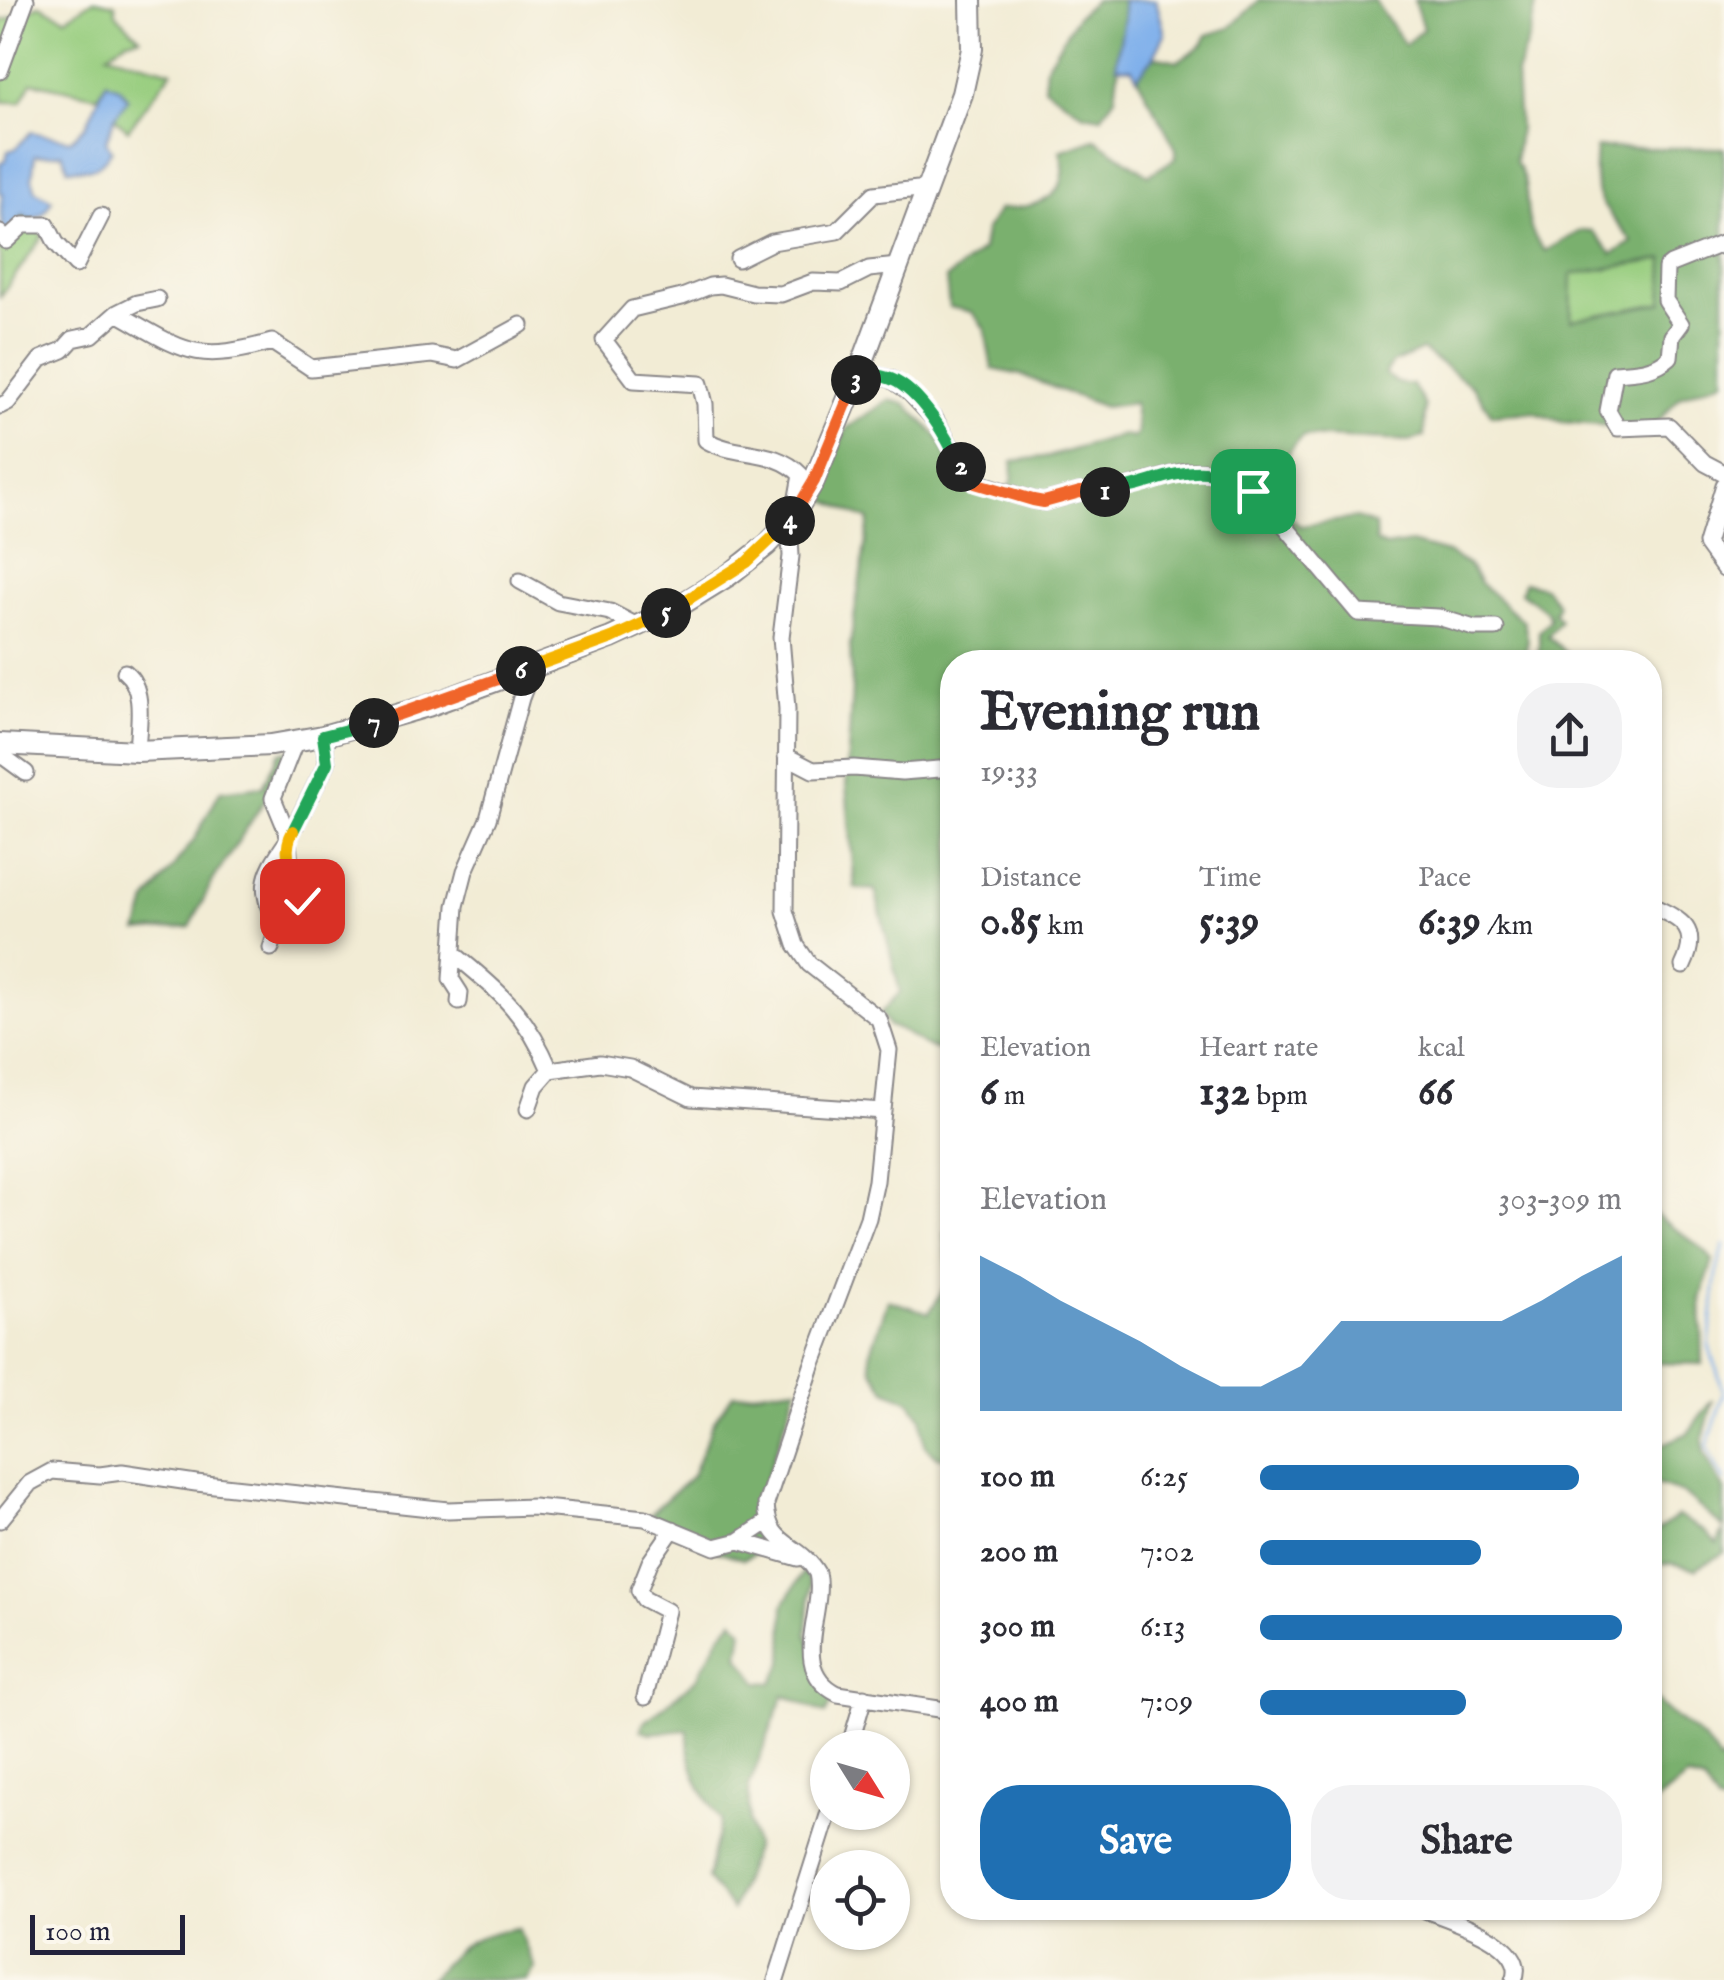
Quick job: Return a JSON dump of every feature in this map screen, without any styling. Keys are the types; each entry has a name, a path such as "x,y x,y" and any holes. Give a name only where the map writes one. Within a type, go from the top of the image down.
{"main road":[{"path":"0,744 138,751 296,742 323,736 428,706 639,627 729,575 791,520 826,456 968,73 973,26 970,0"}],"street":[{"path":"0,71 26,0"},
{"path":"738,259 772,242 837,230 874,194 928,188"},
{"path":"0,234 6,241 23,225 47,225 76,265 101,216"},
{"path":"1724,243 1666,268 1665,300 1681,324 1672,336 1670,356 1636,373 1615,373 1608,411 1618,428 1669,426 1705,464 1724,473"},
{"path":"898,266 869,269 841,283 813,282 781,294 710,286 632,309 604,340 634,380 700,384 706,404 706,440 720,448 758,452 790,464 801,475 791,520 791,556 781,637 787,699 784,901 791,934 815,971 873,1013 883,1025 890,1050 868,1218 812,1366 766,1504 766,1523 777,1538 808,1560 819,1580 811,1628 816,1676 838,1694 940,1709"},
{"path":"0,406 8,402 41,360 63,350 73,338 92,335 117,313 157,299"},
{"path":"117,313 183,350 214,355 272,342 311,368 432,355 457,360 521,325"},
{"path":"859,372 891,379 908,391 936,422 965,474 975,483 1044,502 1080,492 1115,491 1186,471 1222,476 1241,482 1269,506 1358,613 1438,617 1474,628 1496,628"},
{"path":"1724,485 1706,544 1724,569"},
{"path":"520,580 558,602 610,612 639,627"},
{"path":"459,1002 460,992 451,979 456,906 464,871 488,820 521,698 534,667"},
{"path":"125,672 135,681 138,691 138,751"},
{"path":"279,932 266,907 264,892 271,864 305,812 327,763 323,736"},
{"path":"270,948 301,907 290,868 288,838 274,798 296,742"},
{"path":"0,754 26,773"},
{"path":"786,756 813,770 940,769"},
{"path":"1662,912 1688,928 1690,951 1682,966"},
{"path":"455,955 498,989 534,1034 550,1070"},
{"path":"528,1109 536,1086 550,1070 600,1063 630,1068 691,1098 883,1111"},
{"path":"0,1520 30,1483 52,1471 100,1475 122,1472 448,1510 540,1508 644,1518 714,1546 740,1541 766,1523"},
{"path":"645,1697 667,1611 644,1598 640,1590 650,1562 673,1529"},
{"path":"740,1541 808,1560"},
{"path":"854,1730 864,1696"},
{"path":"776,1980 823,1830"},
{"path":"1447,1920 1502,1944 1515,1959 1514,1980"}],"green space":[{"path":"94,0 115,4 116,14 140,37 127,40 108,53 172,71 128,130 114,118 106,82 98,96 32,82 21,102 2,102 0,20 40,5 66,18"},
{"path":"1095,0 1122,0 1124,18 1115,97 1101,117 1084,114 1044,87 1046,66 1077,16"},
{"path":"1259,0 1374,0 1405,45 1423,29 1414,0 1537,0 1516,74 1519,129 1515,162 1525,183 1528,216 1536,239 1545,251 1582,230 1592,231 1612,254 1632,242 1600,200 1595,180 1596,148 1724,148 1724,380 1681,396 1651,429 1562,422 1533,412 1492,415 1472,386 1422,350 1393,363 1385,374 1397,383 1413,385 1425,406 1424,437 1409,441 1303,436 1294,445 1284,474 1292,519 1300,526 1356,518 1375,525 1376,542 1385,547 1411,543 1447,553 1468,565 1480,583 1524,622 1526,650 940,650 940,1050 934,1049 889,1026 881,1013 900,992 875,890 855,888 846,786 852,688 850,645 869,520 816,496 847,428 889,400 906,404 938,437 960,481 975,491 999,495 1012,483 1013,461 1051,456 1123,435 1133,438 1137,433 1134,403 1104,407 1021,375 992,369 985,329 972,312 949,307 946,279 982,250 985,231 999,209 1039,203 1057,190 1063,167 1060,151 1095,139 1149,175 1176,158 1176,149 1137,77 1154,56 1178,61 1202,45 1207,35 1230,28","holes":["1664,259 1662,303 1571,320 1572,274"]},
{"path":"23,215 43,236 0,297 0,228 6,235"},
{"path":"1665,259 1662,303 1571,321 1571,274"},
{"path":"1524,582 1544,587 1558,604 1554,613 1560,620 1547,636 1563,650 1539,650 1539,631 1550,619 1546,611 1521,592"},
{"path":"297,750 212,882 190,927 138,932 147,902 195,838 220,791 263,786 280,752"},
{"path":"1662,1219 1713,1261 1701,1299 1703,1364 1662,1363"},
{"path":"940,1295 940,1457 925,1446 921,1417 910,1401 886,1390 872,1369 870,1354 888,1300 929,1313"},
{"path":"797,1387 758,1504 759,1524 775,1544 743,1559 718,1551 650,1514 692,1476 714,1421 733,1394"},
{"path":"1713,1400 1703,1439 1704,1453 1724,1490 1724,1528 1683,1493 1662,1486 1662,1445 1688,1433"},
{"path":"1678,1516 1706,1532 1717,1544 1724,1529 1724,1553 1695,1569 1662,1564 1662,1527"},
{"path":"804,1571 811,1584 807,1633 834,1698 825,1714 784,1695 749,1786 749,1821 755,1846 732,1910 707,1879 721,1820 696,1778 688,1730 641,1730 643,1724 697,1678 721,1634 734,1619 743,1630 739,1656 758,1682 772,1683 783,1663 784,1604"},
{"path":"1662,1706 1705,1741 1719,1762 1724,1760 1724,1806 1717,1804 1704,1783 1687,1778 1662,1797"},
{"path":"518,1928 535,1968 527,1980 429,1980 467,1944"}],"water":[{"path":"1122,0 1156,0 1165,34 1137,77 1132,68 1116,66 1124,18"},
{"path":"106,82 119,87 128,99 114,118 106,142 112,150 98,165 84,169 68,169 62,153 35,156 32,178 36,191 52,200 44,213 31,220 23,215 6,236 1,215 0,164 6,160 8,151 31,132 70,140 86,126"}],"waterway":[{"path":"1724,1245 1717,1271 1709,1346 1724,1393 1707,1447 1724,1481"}],"route":[{"path":"302,901 290,868 288,840 327,763 323,736 428,706 612,638 674,609 729,575 778,535 802,504 826,456 859,372 885,377 904,387 949,440 965,474 983,486 1044,502 1080,492 1115,491 1194,470 1241,482 1253,491"}]}
